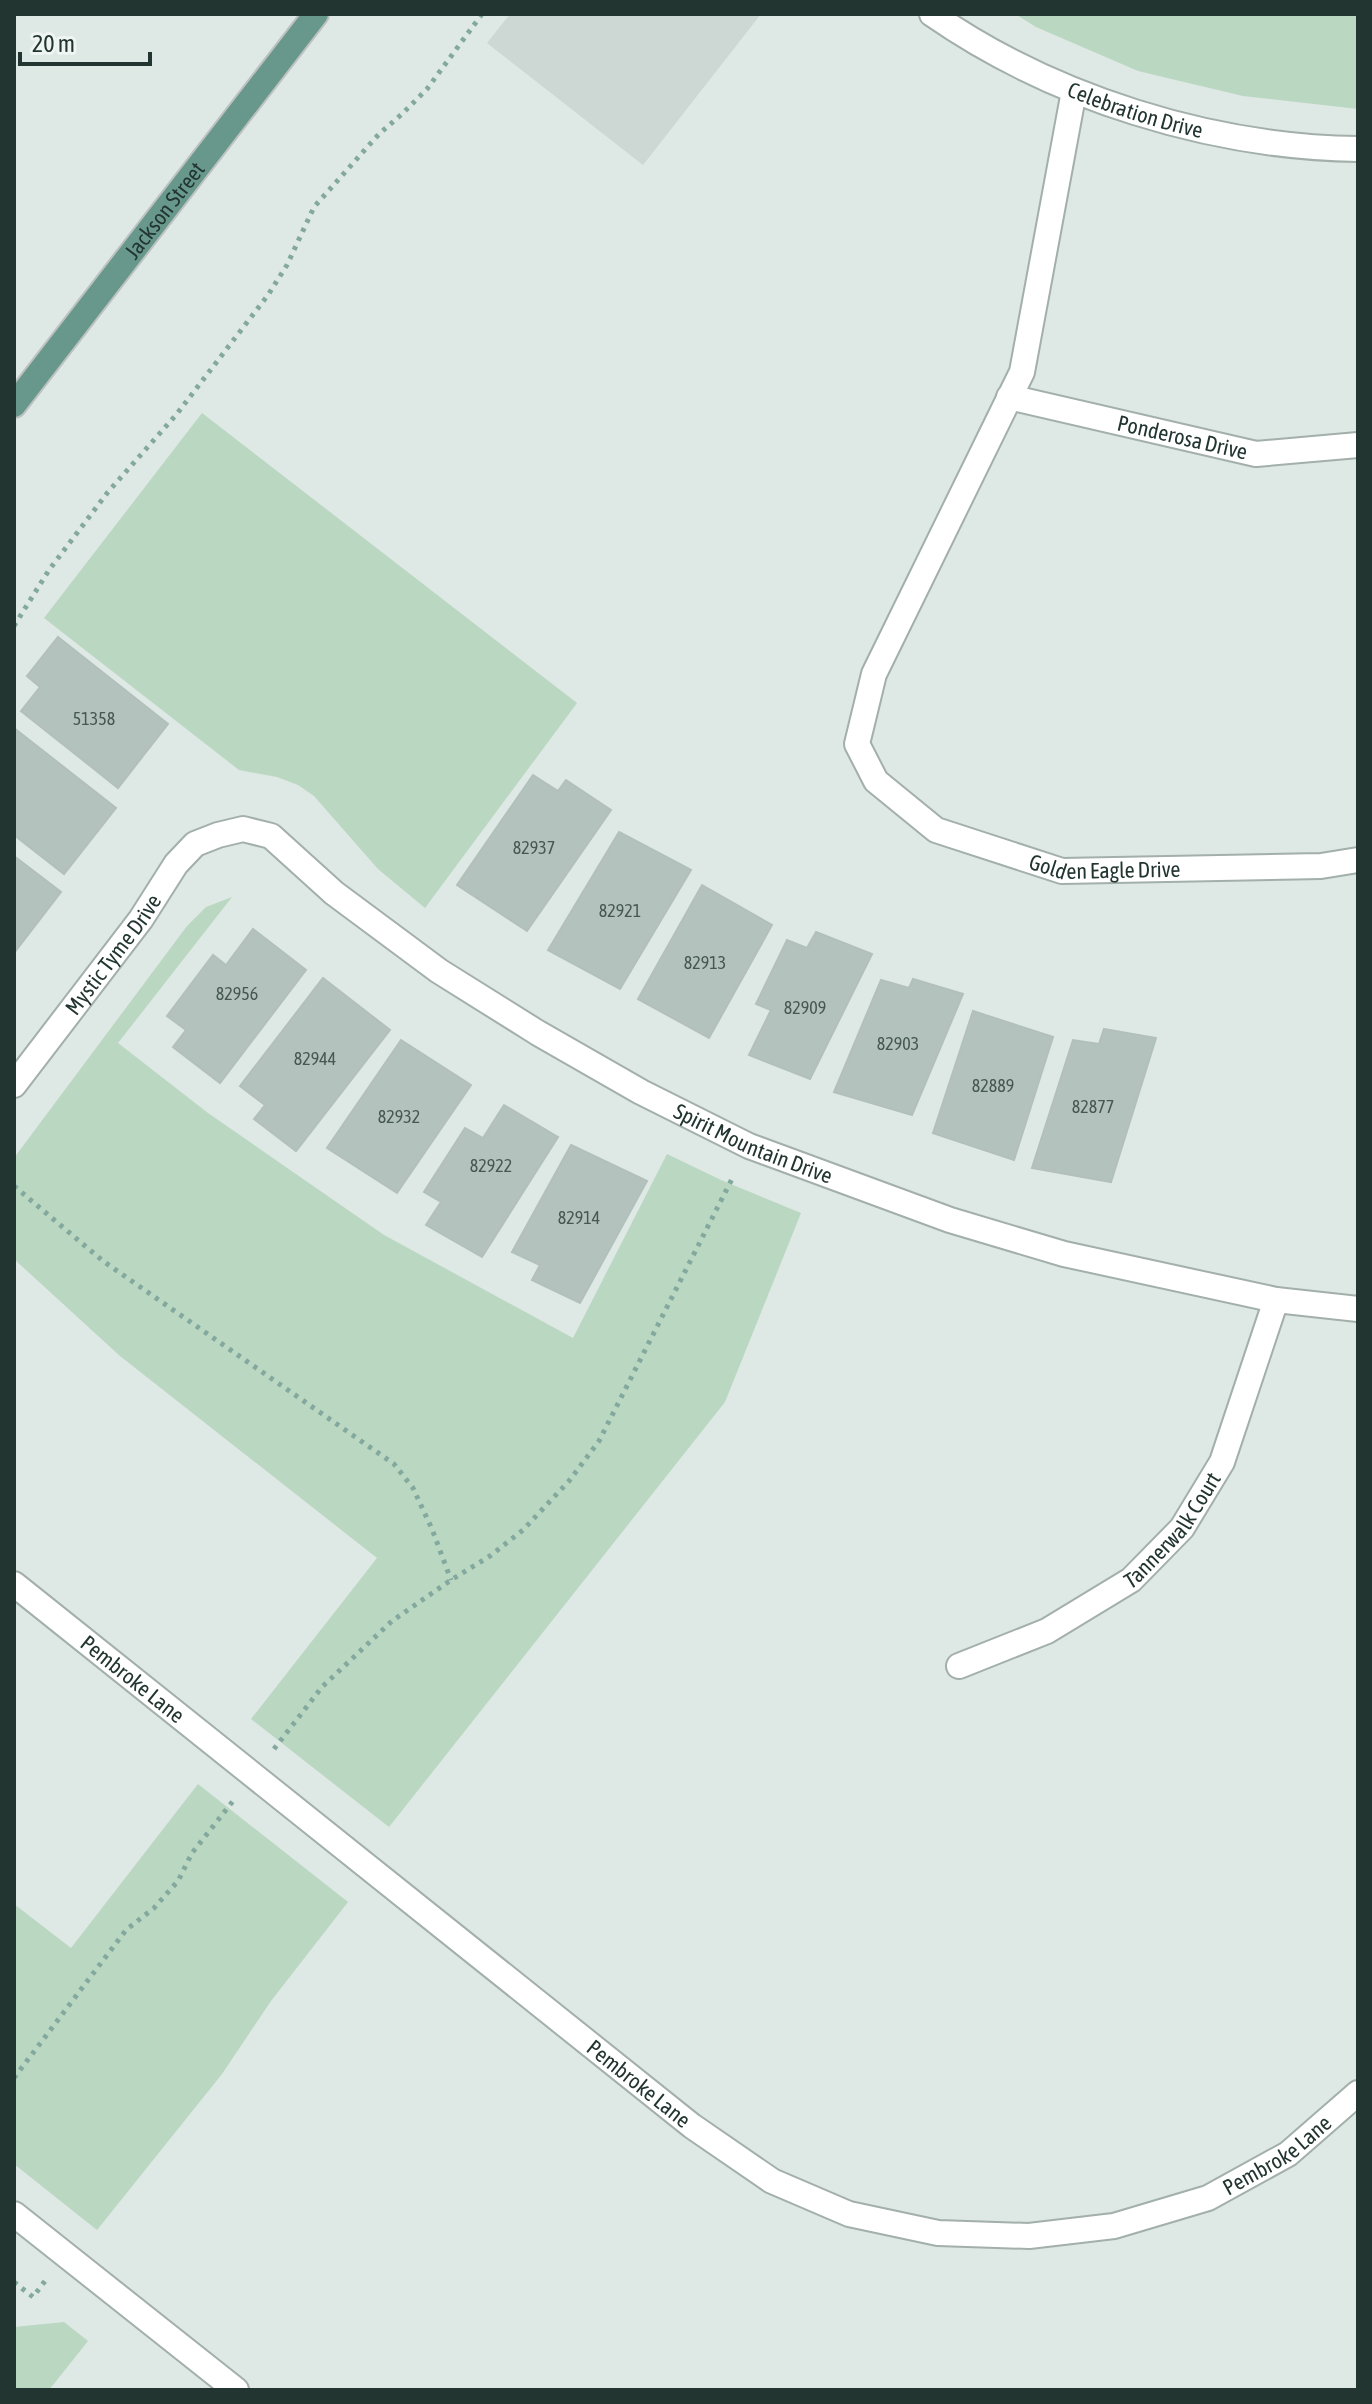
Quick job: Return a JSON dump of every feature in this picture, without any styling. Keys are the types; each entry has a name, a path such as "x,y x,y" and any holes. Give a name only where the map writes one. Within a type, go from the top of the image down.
{"main road":[{"name":"Jackson Street","path":"14,405 316,14"}],"street":[{"name":"Celebration Drive","path":"932,14 1002,57 1074,91 1150,118 1239,137 1330,149 1358,149"},
{"path":"1009,397 1022,372 1074,91"},
{"name":"Ponderosa Drive","path":"1009,397 1256,454 1358,445"},
{"name":"Golden Eagle Drive","path":"1009,397 874,674 857,744 876,781 936,830 1062,871 1321,866 1358,860"},
{"name":"Spirit Mountain Drive","path":"218,835 243,829 271,836 334,893 439,971 641,1092 749,1146 950,1220 1050,1250 1276,1300 1358,1309"},
{"name":"Mystic Tyme Drive","path":"14,1085 141,919 176,864 195,844 218,835"},
{"name":"Tannerwalk Court","path":"959,1666 1047,1631 1131,1580 1182,1528 1222,1462 1276,1300"},
{"name":"Pembroke Lane","path":"14,1584 692,2126 772,2181 849,2214 938,2233 1029,2236 1114,2226 1208,2198 1288,2154 1358,2093"},
{"path":"15,2217 236,2390"}],"path":[{"path":"14,626 49,570 108,492 176,415 268,295 287,265 314,207 379,134 427,89 482,14"},
{"path":"280,1741 322,1687 392,1621 490,1556 523,1530 569,1481 599,1441 730,1183"},
{"path":"14,1186 103,1261 394,1464 413,1488 451,1580"},
{"path":"14,2078 126,1930 154,1908 178,1881 192,1853 227,1808"},
{"path":"14,2282 33,2297"}],"shaded area":[{"path":"510,14 761,14 643,165 487,43"}],"green space":[{"path":"1015,14 1358,14 1358,109 1243,96 1138,71 1036,27"},
{"path":"202,413 577,703 425,908 378,869 314,796 298,785 277,777 239,770 44,618"},
{"path":"232,897 118,1043 208,1113 384,1235 573,1338 667,1154 801,1213 725,1402 389,1827 251,1719 377,1558 120,1356 14,1259 14,1158 187,926 206,907"},
{"path":"198,1784 348,1902 271,2001 222,2074 97,2230 14,2164 14,1904 71,1948"},
{"path":"64,2322 88,2341 49,2390 14,2390 14,2327"}],"building":[{"path":"58,637 168,724 118,788 21,711 40,687 27,676"},
{"path":"14,728 116,808 64,874 14,835"},
{"path":"533,775 558,791 566,780 611,810 527,931 457,885"},
{"path":"619,832 691,870 620,989 548,950"},
{"path":"14,856 61,892 14,953"},
{"path":"702,885 772,925 709,1038 638,999"},
{"path":"253,929 306,970 220,1083 173,1047 186,1030 167,1016 213,955 226,965"},
{"path":"816,932 872,954 810,1079 749,1055 771,1010 756,1004 787,940 807,948"},
{"path":"323,978 390,1030 296,1151 254,1119 265,1105 240,1086"},
{"path":"913,979 963,994 912,1115 834,1092 881,980 909,988"},
{"path":"973,1011 1053,1037 1014,1160 933,1133"},
{"path":"1104,1029 1156,1038 1111,1182 1032,1168 1073,1040 1099,1044"},
{"path":"401,1040 471,1085 397,1193 327,1148"},
{"path":"504,1105 558,1137 482,1257 426,1225 441,1202 424,1192 465,1128 483,1138"},
{"path":"571,1145 647,1181 580,1303 532,1280 540,1265 512,1252"}]}
